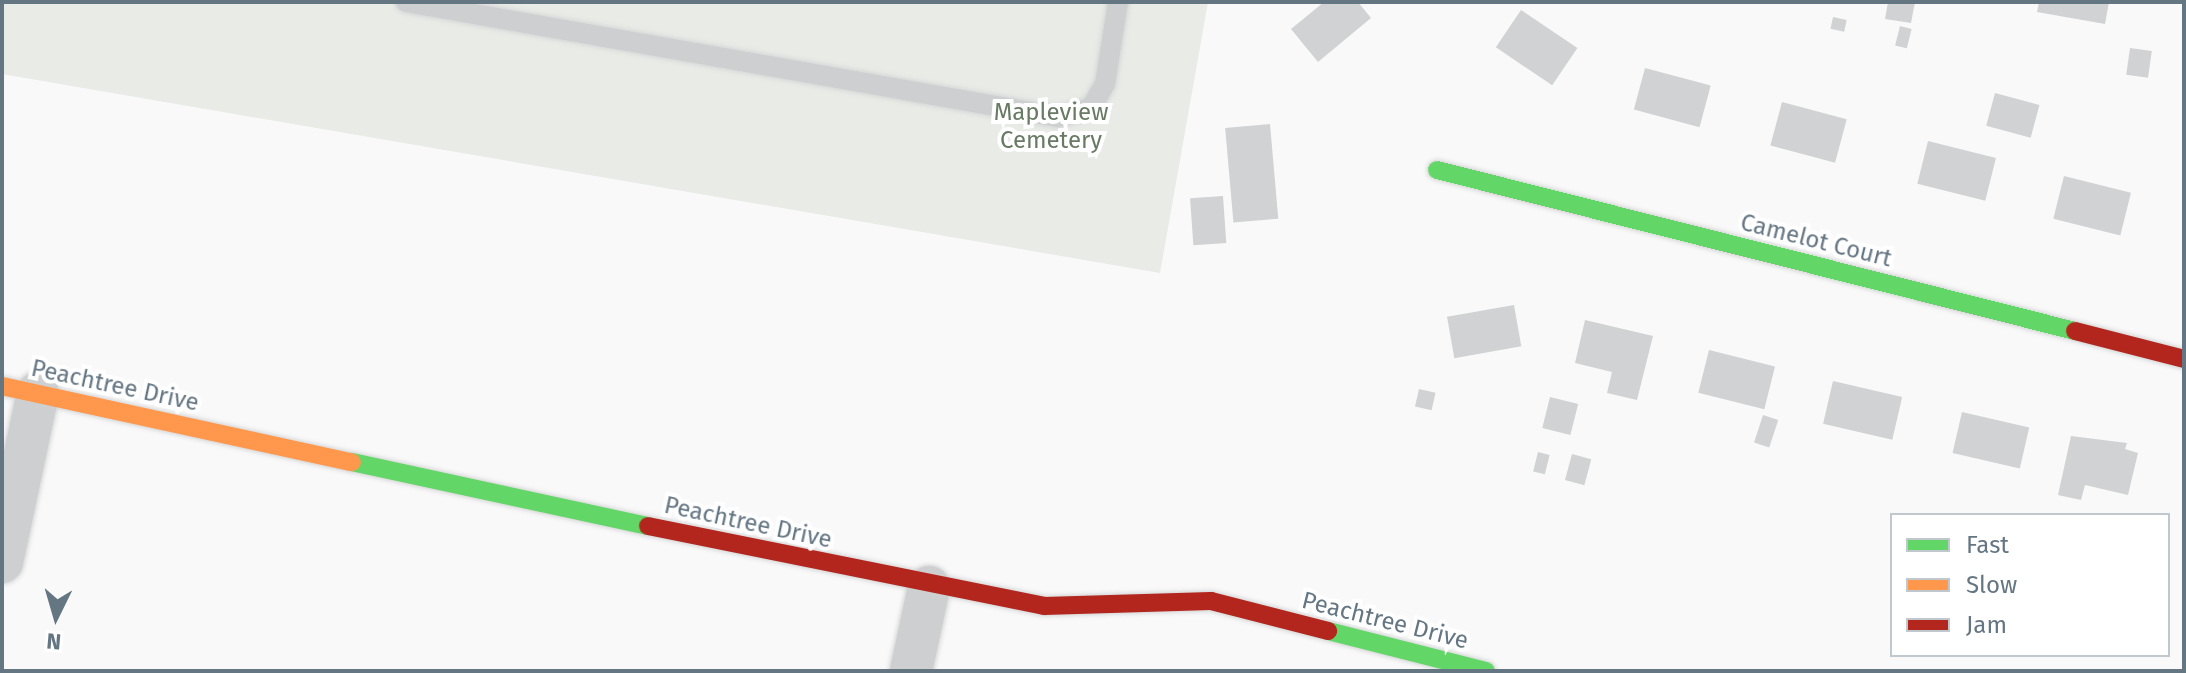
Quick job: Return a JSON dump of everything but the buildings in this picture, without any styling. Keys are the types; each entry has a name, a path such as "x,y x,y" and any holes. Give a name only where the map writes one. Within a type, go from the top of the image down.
{"street":[{"name":"Camelot Court","path":"1437,170 2184,359"},
{"path":"2,562 20,390"},
{"name":"Peachtree Drive","path":"20,390 929,587 1044,606 1211,601 1486,671"},
{"path":"911,671 929,587"}],"lane":[{"path":"406,2 1058,117 1091,108 1105,84 1118,2"}],"green space":[{"name":"Mapleview Cemetery","path":"2,2 1208,2 1160,273 2,74"}],"traffic: fast":[{"path":"1437,170 2075,331"},
{"path":"352,462 648,526"},
{"path":"1328,631 1486,671"}],"traffic: slow":[{"path":"2,386 352,462"}],"traffic: jam":[{"path":"2075,331 2184,359"},
{"path":"648,526 1044,606 1211,601 1328,631"}]}
